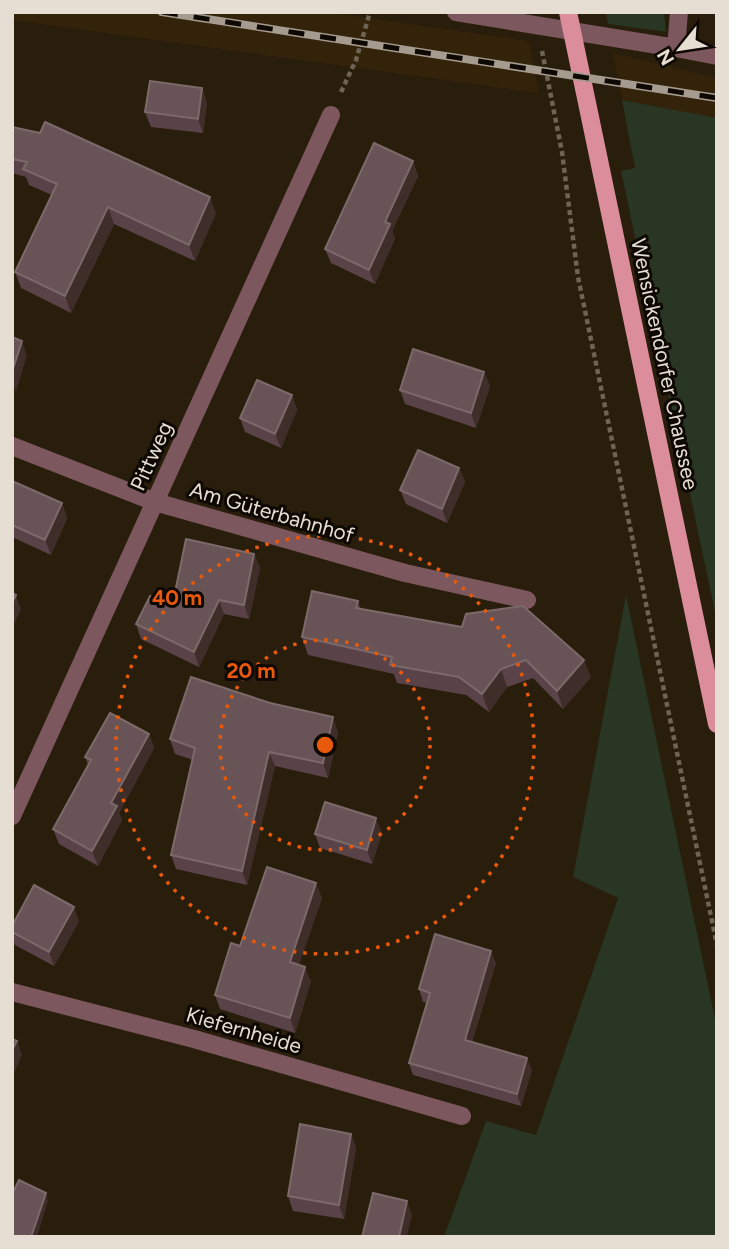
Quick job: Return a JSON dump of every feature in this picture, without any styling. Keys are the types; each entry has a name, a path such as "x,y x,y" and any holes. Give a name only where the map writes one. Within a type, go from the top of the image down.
{"main road":[{"name":"Wensickendorfer Chaussee","path":"568,12 717,724"}],"street":[{"path":"456,12 677,47 717,56"},
{"path":"677,47 679,12"},
{"name":"Pittweg","path":"12,816 331,115"},
{"name":"Am Güterbahnhof","path":"12,446 155,502 405,573 527,600"},
{"name":"Kiefernheide","path":"12,992 194,1039 462,1116"}],"path":[{"path":"331,115 356,60 370,12"},
{"path":"542,51 562,152 578,277 717,945"}],"shaded area":[{"path":"12,12 327,12 529,41 539,93 12,20"},
{"path":"613,53 717,78 717,118 622,100"}],"green space":[{"path":"606,12 664,12 666,32 608,24"},
{"path":"622,100 717,118 717,621 621,171 635,168"},
{"path":"626,595 717,1028 717,1237 444,1237 486,1121 536,1135 618,898 573,877"}],"building":[{"path":"150,81 202,88 198,119 145,112"},
{"path":"45,122 210,197 189,245 108,207 65,296 15,272 57,184 23,169 27,162 12,159 12,127 40,133"},
{"path":"374,143 413,161 385,222 390,224 369,270 325,249"},
{"path":"12,337 22,341 12,372"},
{"path":"413,349 484,372 471,413 400,390"},
{"path":"257,380 292,395 275,434 240,418"},
{"path":"418,450 459,468 442,509 400,490"},
{"path":"12,481 62,503 45,540 12,525"},
{"path":"186,539 254,554 244,605 219,600 194,652 136,624 150,596 172,607"},
{"path":"312,591 358,601 356,608 462,627 466,614 523,606 584,660 557,691 526,660 501,669 482,694 459,677 390,665 392,657 302,637"},
{"path":"191,677 270,703 333,717 323,763 269,752 242,871 171,855 195,748 170,739"},
{"path":"110,713 149,734 111,803 117,806 92,851 53,829 91,760 85,757"},
{"path":"325,802 376,818 367,850 315,834"},
{"path":"267,867 316,883 290,962 305,967 290,1018 215,995 231,943 240,946"},
{"path":"34,885 74,907 49,952 12,932 12,926"},
{"path":"435,934 491,951 465,1040 527,1058 517,1094 409,1063 430,993 419,989"},
{"path":"300,1124 351,1134 339,1205 288,1196"},
{"path":"19,1180 46,1193 31,1237 12,1237 12,1194"},
{"path":"373,1193 407,1201 399,1237 362,1237"}],"railway":[{"path":"162,12 717,98"}]}
